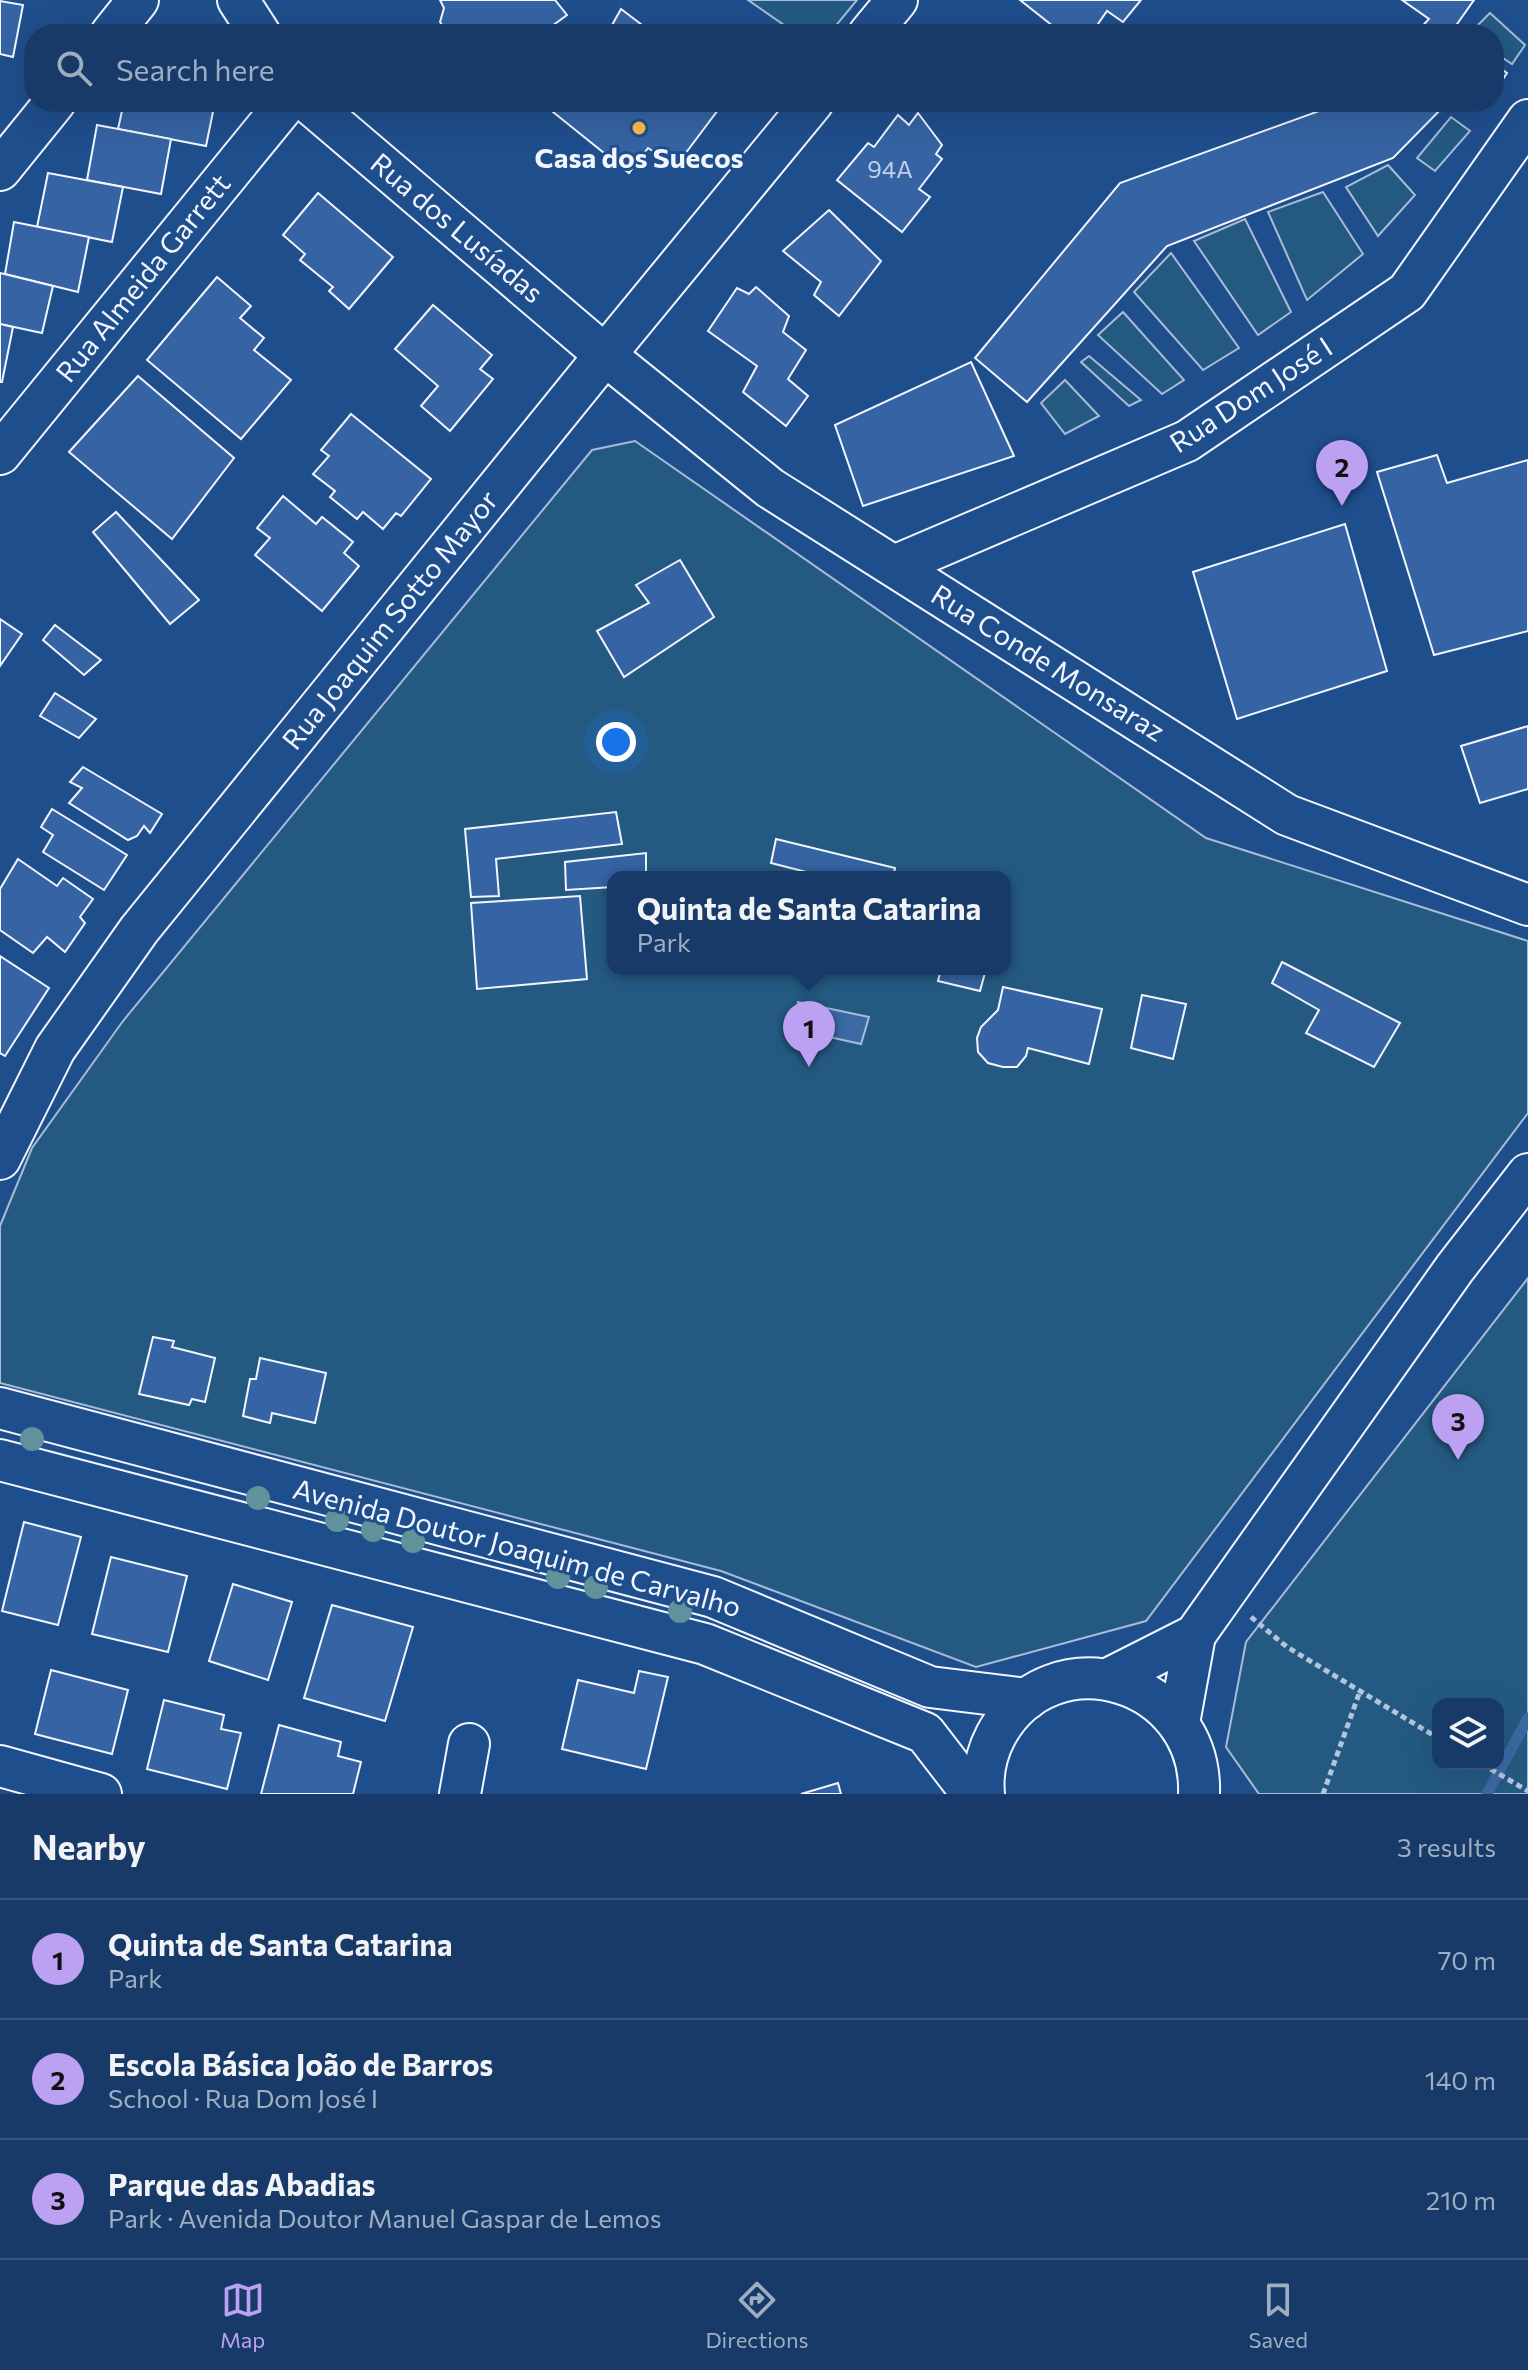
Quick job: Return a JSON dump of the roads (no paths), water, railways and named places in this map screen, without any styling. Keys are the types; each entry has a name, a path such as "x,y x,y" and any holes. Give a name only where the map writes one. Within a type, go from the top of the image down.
{"street":[{"path":"119,24 138,0"},
{"path":"238,0 254,24"},
{"path":"877,24 897,0"},
{"path":"0,170 47,112"},
{"name":"Rua Almeida Garrett","path":"0,454 279,112"},
{"name":"Rua dos Lusíadas","path":"320,112 605,355"},
{"name":"Rua Joaquim Sotto Mayor","path":"0,1159 55,1049 139,930 805,112"},
{"name":"Rua Dom José I","path":"894,566 1187,441 1407,292 1528,120"},
{"name":"Rua Conde Monsaraz","path":"605,355 770,488 1287,815 1528,905"},
{"path":"1108,1679 1195,1635 1455,1268 1528,1174"},
{"name":"Avenida Doutor Joaquim de Carvalho","path":"0,1408 713,1597 930,1687 1027,1699"},
{"name":"Avenida Doutor Joaquim de Carvalho","path":"0,1460 705,1644 925,1733 972,1794"},
{"path":"1179,1723 1195,1635"},
{"path":"984,1794 982,1780 989,1749 1004,1721 1027,1699 1052,1685 1080,1679 1108,1679 1135,1687 1160,1702 1179,1723 1193,1748 1200,1775 1199,1794"},
{"path":"460,1794 469,1744"},
{"path":"0,1766 101,1794"}],"waterway":[{"path":"1487,1794 1528,1718"}],"place":[{"name":"Casa dos Suecos","path":"639,128"},
{"name":"Escola Básica João de Barros","path":"1342,506"},
{"name":"Quinta de Santa Catarina","path":"809,1067"},
{"name":"Parque das Abadias","path":"1458,1460"}]}
